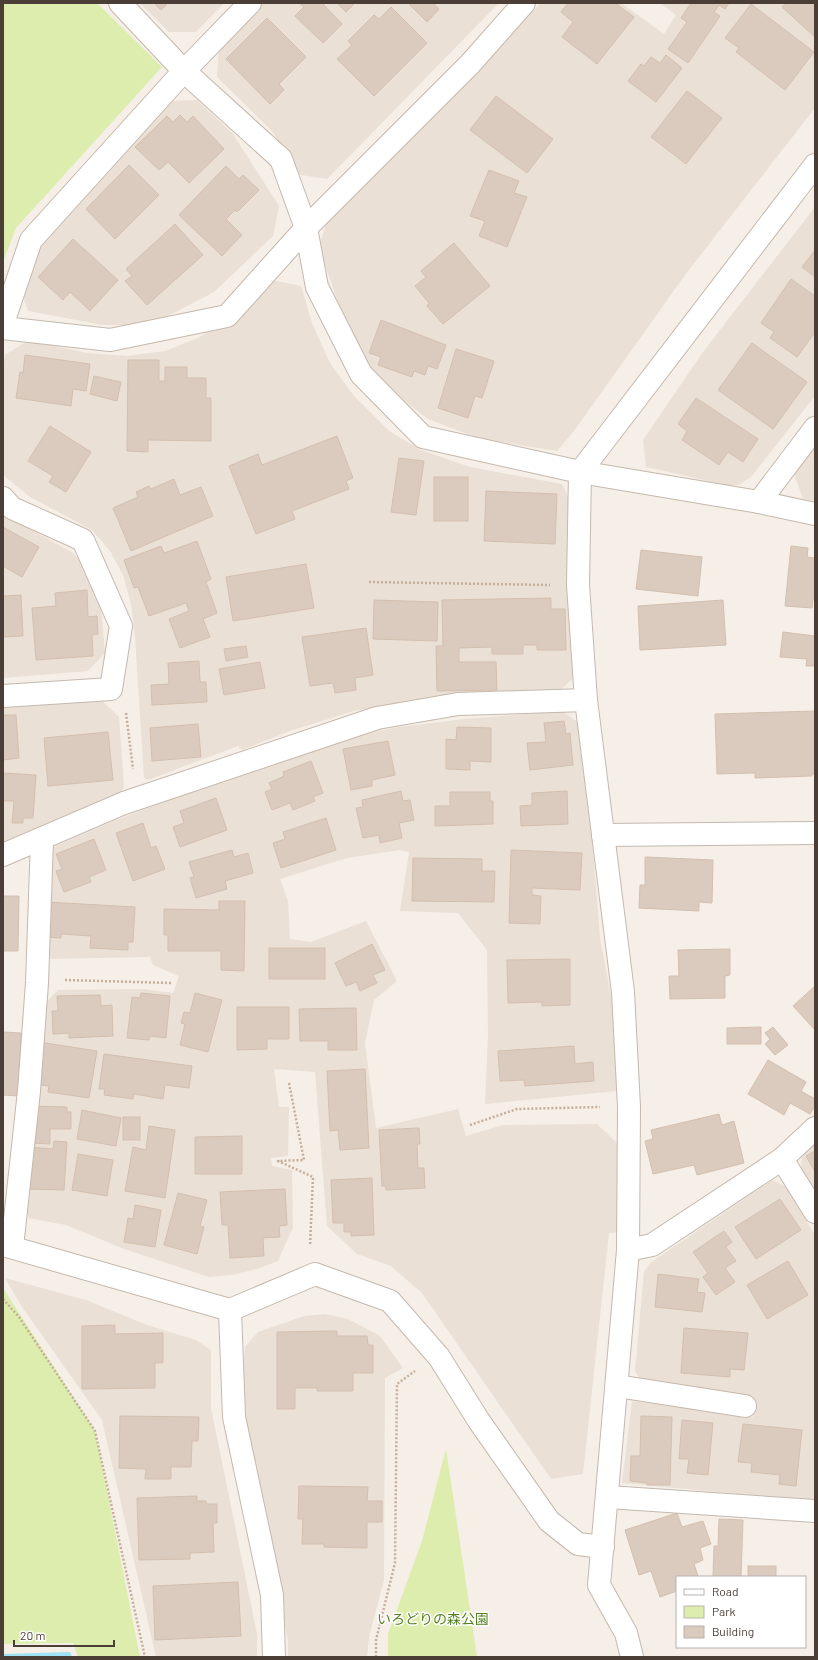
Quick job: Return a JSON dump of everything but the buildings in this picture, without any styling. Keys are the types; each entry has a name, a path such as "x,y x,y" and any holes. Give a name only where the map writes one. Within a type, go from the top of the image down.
{"street":[{"path":"120,3 184,71 281,159 306,228 317,287 361,374 423,437 580,472 759,502 815,514"},
{"path":"3,323 30,240 184,71 250,3"},
{"path":"3,328 110,340 227,316 306,228 470,64 524,3"},
{"path":"632,1657 626,1633 600,1585 628,1250 629,1107 623,992 586,700 578,585 580,472 815,165"},
{"path":"759,502 815,428"},
{"path":"3,498 12,508 83,540 121,626 111,689 3,696"},
{"path":"3,855 124,803 377,718 458,704 586,700"},
{"path":"603,835 815,833"},
{"path":"42,839 37,978 29,1091 8,1246 230,1310 314,1274 390,1301 439,1357 479,1421 549,1521 578,1544 603,1547"},
{"path":"628,1250 652,1245 782,1159 815,1128"},
{"path":"782,1159 815,1212"},
{"path":"230,1310 234,1417 272,1595 274,1657"},
{"path":"617,1386 745,1406"},
{"path":"608,1497 815,1511"}],"path":[{"path":"369,582 578,585"},
{"path":"125,708 134,776"},
{"path":"37,978 171,984"},
{"path":"288,1083 304,1160 278,1161 313,1177 310,1252"},
{"path":"470,1125 517,1109 629,1107"},
{"path":"3,1299 19,1317 95,1431 145,1657"},
{"path":"376,1657 376,1640 395,1563 397,1384 416,1370"}],"shaded area":[{"path":"140,3 224,3 196,32 169,32"},
{"path":"263,3 499,3 327,179 295,174 273,132 217,77 219,48"},
{"path":"541,3 621,3 664,34 676,15 660,3 815,3 815,108 685,275 574,431 557,451 478,438 428,419 398,396 365,362 343,317 319,247 328,217"},
{"path":"197,100 233,134 279,206 273,236 214,292 164,318 134,325 103,325 28,311 20,288 30,255 170,101"},
{"path":"815,207 815,396 751,477 740,484 731,486 646,467 643,440 703,352"},
{"path":"267,279 301,286 312,323 330,363 354,396 389,431 421,450 470,467 562,484 570,501 567,558 573,679 561,689 410,702 354,711 290,731 242,750 238,746 148,780 144,778 135,637 131,604 123,575 110,551 92,530 30,497 3,475 3,372 5,355 29,340 87,353 127,356 165,351 198,338 235,315"},
{"path":"815,443 815,501 803,499 793,471"},
{"path":"3,514 73,553 87,569 101,608 105,653 88,671 3,678"},
{"path":"101,700 119,717 124,786 118,799 3,847 3,708"},
{"path":"562,711 583,726 600,938 612,1001 617,1091 485,1104 488,1036 487,950 458,913 400,911 409,852 400,850 347,858 280,879 288,901 290,939 311,942 366,921 397,981 374,1000 365,1043 376,1128 458,1109 466,1136 503,1125 597,1124 617,1143 620,1232 609,1233 583,1474 551,1479 422,1293 391,1266 357,1254 327,1226 315,1072 274,1069 279,1107 289,1107 288,1156 271,1158 272,1166 292,1170 293,1227 278,1261 257,1269 231,1275 209,1277 124,1249 66,1225 28,1218 25,1161 38,1039 45,1039 46,1002 58,990 142,989 173,993 179,976 153,965 150,957 49,959 44,851 114,821 197,789 342,738 399,727 465,719"},
{"path":"815,1144 815,1192 801,1167 802,1157"},
{"path":"772,1180 785,1186 815,1235 815,1501 622,1483 632,1401 753,1417 753,1396 640,1379 635,1371 644,1272 650,1263"},
{"path":"5,1278 86,1300 147,1325 196,1340 211,1350 211,1408 257,1634 257,1657 156,1657 102,1420 22,1307"},
{"path":"325,1314 348,1319 380,1336 403,1368 385,1378 384,1580 369,1637 367,1657 288,1657 288,1641 243,1417 242,1388 245,1347 258,1332 304,1316"}],"green space":[{"path":"3,3 97,3 162,67 16,228 3,262"},
{"path":"3,1288 95,1431 140,1657 78,1657 73,1643 3,1644"},
{"name":"いろどりの森公園","path":"446,1449 477,1657 388,1657 388,1634 422,1541"}],"water":[{"path":"70,1652 72,1657 3,1657 3,1654"}]}
